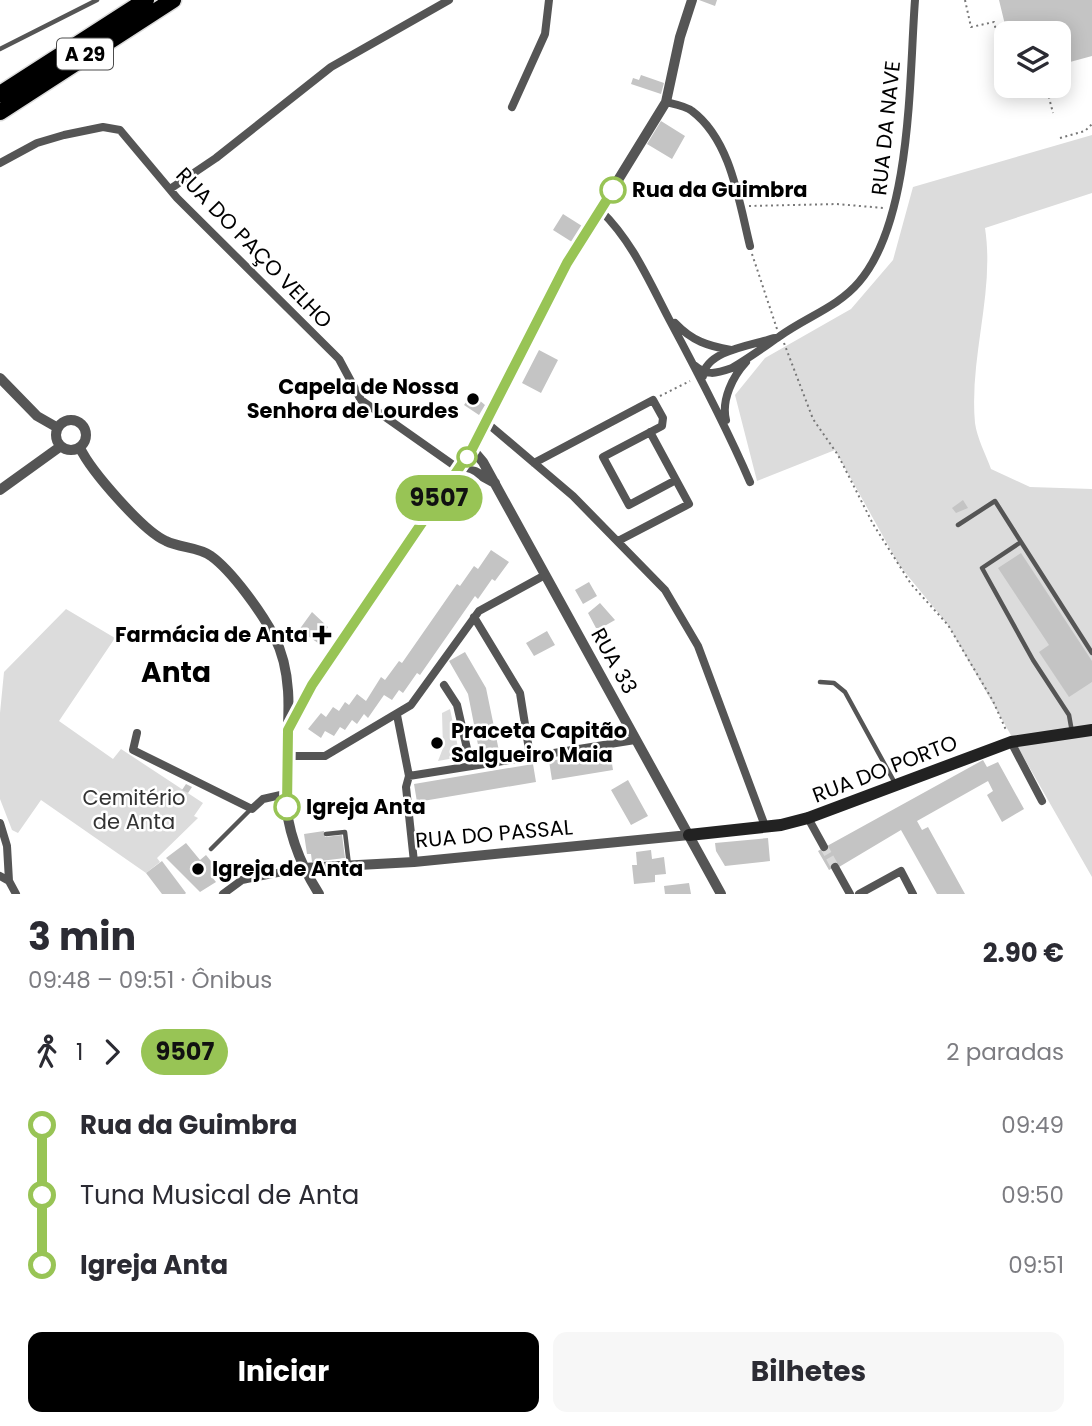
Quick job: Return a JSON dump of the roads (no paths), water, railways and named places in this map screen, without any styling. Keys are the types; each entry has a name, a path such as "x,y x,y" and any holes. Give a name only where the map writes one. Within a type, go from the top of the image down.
{"highway":[{"name":"A 29","path":"0,94 146,0"},
{"name":"A 29","path":"0,112 173,0"}],"main road":[{"name":"RUA DO PORTO","path":"689,835 808,818 1011,742 1092,730"}],"street":[{"path":"170,190 216,158 331,67 449,0"},
{"path":"512,107 545,34 549,0"},
{"path":"288,730 311,688 472,449 567,263 666,102 680,37 692,0"},
{"name":"RUA DA NAVE","path":"702,377 723,371 753,355 838,302 858,284 882,244 899,189 915,0"},
{"path":"666,102 691,109 715,134 741,208 750,246"},
{"name":"RUA DO PAÇO VELHO","path":"0,163 37,143 103,127 120,130 170,190 339,359 361,400 459,469"},
{"name":"RUA DA NAVE","path":"601,211 621,230 702,377 750,482"},
{"name":"RUA DA NAVE","path":"666,313 685,334 706,346 733,350"},
{"name":"RUA DA NAVE","path":"702,377 712,360 733,350 780,336"},
{"name":"RUA DA NAVE","path":"730,436 724,410 734,377 753,355"},
{"path":"0,379 37,416 58,428"},
{"path":"534,463 653,400 663,418 662,426 603,457 628,505 676,480"},
{"path":"58,428 70,420 83,426 86,435 80,448"},
{"path":"486,423 534,463 618,541 665,590 698,646 765,826"},
{"path":"58,428 57,438 61,446 70,450 80,448"},
{"path":"618,541 689,504 650,432"},
{"path":"0,490 61,446"},
{"path":"80,448 101,480 159,538 208,554 222,566 274,636 288,697 285,794 297,857 319,894"},
{"name":"RUA 33","path":"472,449 483,461 721,894"},
{"path":"459,469 475,472 495,483"},
{"path":"288,756 325,756 397,715 411,705 422,692 479,611 545,575"},
{"path":"474,617 520,693 530,756"},
{"path":"285,678 299,689 311,688"},
{"path":"444,685 457,705 471,766"},
{"path":"288,697 295,702 304,701"},
{"path":"397,715 409,776 406,787 414,862"},
{"path":"137,733 133,750 252,809 263,799 285,794"},
{"path":"409,776 635,740"},
{"path":"1011,742 1042,801"},
{"path":"808,818 824,847"},
{"path":"0,823 7,846 9,881 16,894"},
{"name":"RUA DO PASSAL","path":"303,869 414,862 689,835"},
{"path":"835,867 850,894"},
{"path":"223,894 242,880 303,869"},
{"path":"859,894 901,871 913,894"},
{"path":"0,876 9,881"}],"lane":[{"path":"0,50 97,0"},
{"path":"958,525 995,501 1092,653"},
{"path":"1021,542 982,568 1033,660 1069,715 1072,733"},
{"path":"820,682 834,683 845,692 896,785"},
{"path":"211,849 252,809"},
{"path":"326,834 345,832 349,866"}],"tunnel":[{"path":"824,847 835,867"}],"place":[{"name":"Rua da Guimbra","path":"613,190"},
{"name":"Capela de Nossa Senhora de Lourdes","path":"473,399"},
{"name":"Farmácia de Anta","path":"322,635"},
{"name":"Praceta Capitão Salgueiro Maia","path":"437,743"},
{"name":"Igreja Anta","path":"287,807"},
{"name":"Igreja de Anta","path":"198,869"}],"district":[{"name":"Anta","path":"176,672"}],"park label":[{"name":"Cemitério de Anta","path":"134,810"}]}
